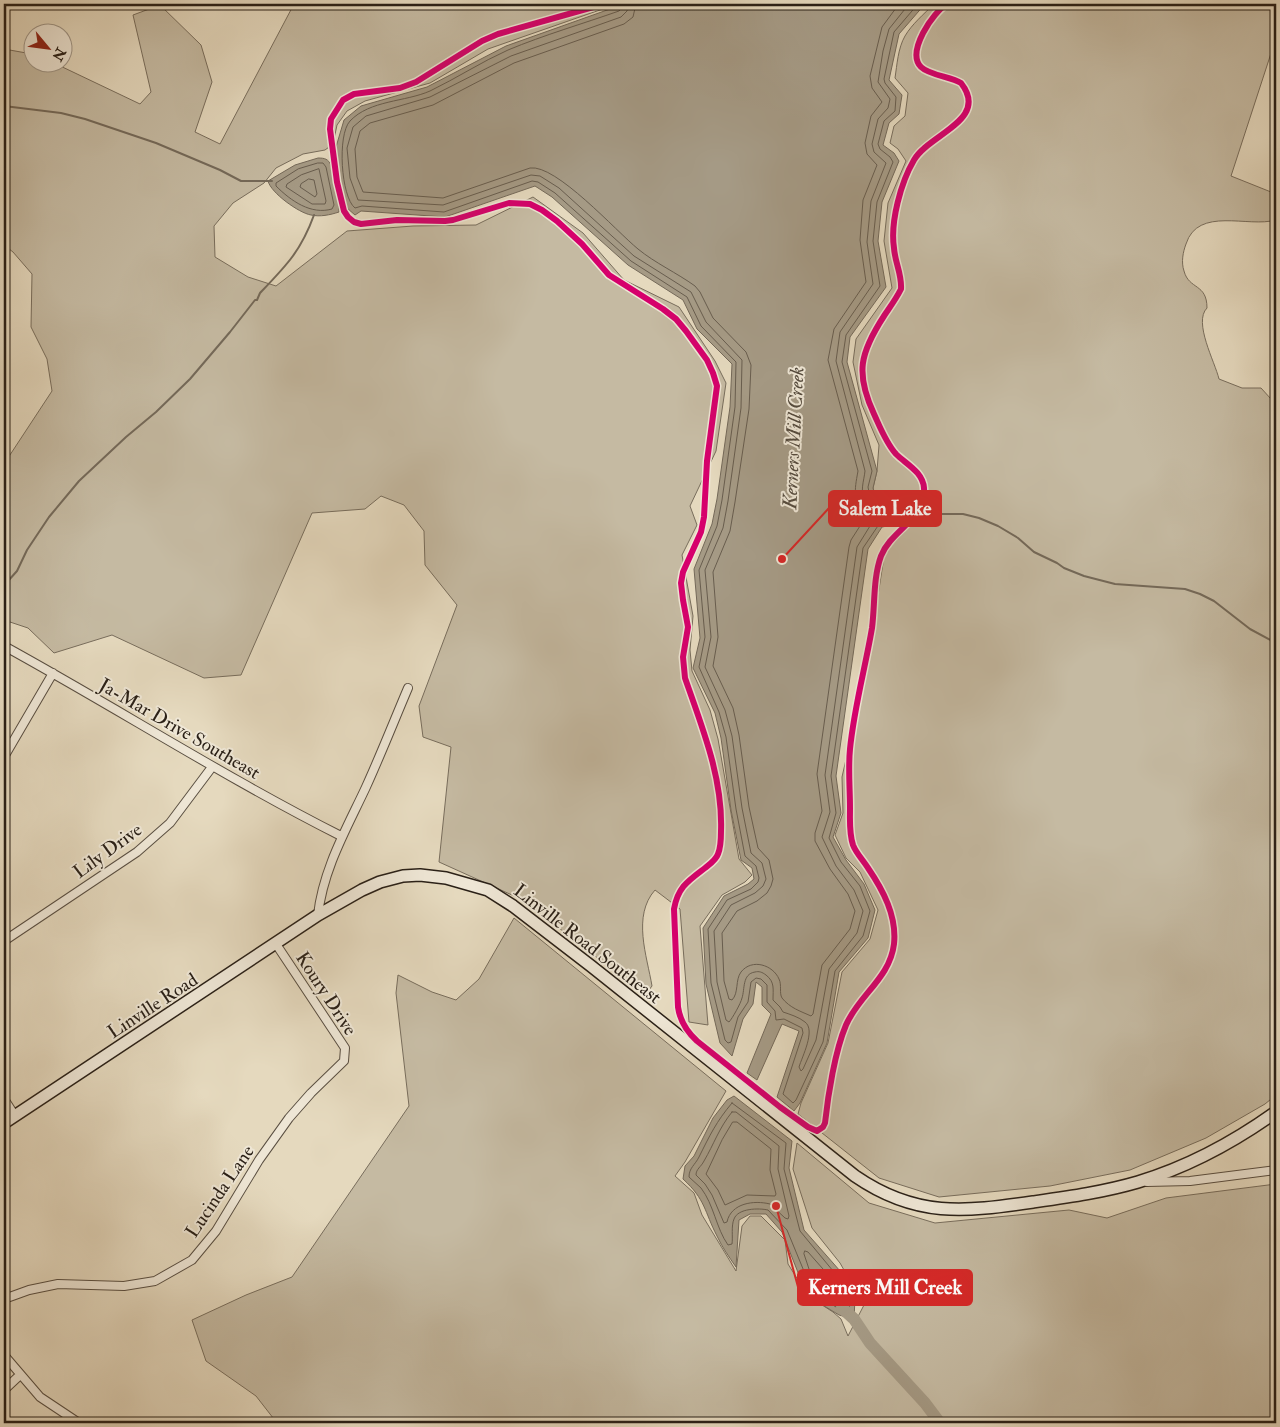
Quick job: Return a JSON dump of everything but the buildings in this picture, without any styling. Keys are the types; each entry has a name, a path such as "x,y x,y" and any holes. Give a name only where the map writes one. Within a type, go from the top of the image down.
{"main road":[{"name":"Linville Road Southeast","path":"318,915 371,886 403,876 420,875 446,878 488,890 513,906 584,961 855,1176 878,1191 900,1201 935,1208 975,1209 1054,1199 1138,1182 1177,1168 1219,1148 1276,1112"},
{"name":"Linville Road","path":"4,1123 318,915"}],"street":[{"name":"Ja-Mar Drive Southeast","path":"4,646 212,767 342,836"},
{"path":"4,756 53,673"},
{"path":"318,915 320,896 342,836 366,787 408,688"},
{"name":"Lily Drive","path":"4,941 137,852 170,823 212,767"},
{"name":"Koury Drive","path":"276,944 345,1048 344,1061"},
{"name":"Lucinda Lane","path":"4,1299 29,1290 58,1284 124,1286 155,1281 192,1260 216,1232 259,1160 289,1118 311,1093 344,1061"},
{"path":"4,1099 15,1116"},
{"path":"1138,1182 1190,1181 1276,1170"},
{"path":"4,1355 40,1397 79,1423"},
{"path":"4,1390 20,1375"}],"shaded area":[{"path":"294,4 617,4 488,49 430,83 365,101 347,111 337,125 333,144 325,150 303,154 276,168 264,183 233,203 214,226 215,257 248,277 276,286 347,231 413,226 476,225 533,197 583,233 624,280 679,307 715,361 726,383 716,451 690,506 697,525 682,555 693,616 690,650 692,671 710,710 718,739 739,859 752,875 745,882 722,895 700,926 708,1025 689,1022 680,909 655,890 648,900 644,912 643,936 652,986 645,995 523,900 439,862 451,747 423,737 419,706 457,605 425,565 424,531 404,505 381,496 365,509 312,513 241,675 204,678 112,635 54,653 28,628 4,620 4,464 52,391 47,359 31,327 32,274 13,252 4,245 4,49 22,52 22,72 72,72 140,104 151,92 133,15 160,5 201,45 212,82 195,132 220,144"},
{"path":"934,4 1276,4 1276,38 1231,176 1276,194 1276,220 1265,222 1225,221 1201,225 1192,232 1186,244 1183,254 1183,268 1186,277 1201,290 1206,300 1207,308 1203,314 1202,323 1206,342 1219,379 1242,388 1261,388 1271,399 1276,401 1276,1095 1265,1104 1206,1138 1130,1170 1050,1186 939,1197 879,1178 798,1114 801,1103 828,1043 842,972 870,939 878,910 860,872 846,858 835,835 843,813 842,777 866,672 884,557 892,545 915,521 882,527 896,509 875,496 873,488 877,471 879,445 862,405 853,362 856,339 892,288 884,241 888,203 906,161 898,149 890,143 894,126 905,116 908,93 895,78 899,51 908,32 918,19"},
{"path":"514,918 726,1091 675,1176 694,1193 702,1215 736,1271 742,1226 750,1216 761,1216 785,1240 788,1264 808,1296 841,1319 848,1336 864,1305 840,1263 812,1228 793,1169 797,1143 869,1203 935,1223 1069,1210 1107,1218 1166,1198 1276,1184 1276,1423 277,1423 256,1396 206,1361 192,1320 246,1295 292,1277 409,1106 396,993 398,975 432,992 456,1000 479,979"}],"water":[{"path":"624,4 925,4 899,34 889,80 902,95 899,114 889,123 883,145 894,153 899,161 882,202 878,241 886,287 850,337 847,362 877,471 873,488 875,496 896,509 868,549 836,776 841,813 833,837 846,860 864,884 875,910 868,938 839,972 827,1043 800,1103 794,1111 777,1097 799,1031 782,1024 757,1080 747,1073 771,1014 762,1005 762,987 756,982 753,1004 743,1019 732,1056 720,1043 706,984 703,928 724,896 754,879 752,868 741,860 731,810 721,738 715,713 693,668 700,638 694,569 712,524 717,499 730,407 732,364 697,329 683,300 628,265 552,197 535,186 445,217 361,211 355,215 347,208 339,180 336,147 344,120 361,106 427,87 506,46"},
{"path":"318,158 326,159 331,165 339,212 314,216 293,207 274,191 268,181 295,165"},
{"path":"734,1096 792,1141 789,1168 804,1230 848,1280 855,1298 854,1319 839,1315 808,1296 782,1232 766,1214 750,1214 739,1220 736,1267 719,1240 696,1193 683,1179 685,1166 694,1156 713,1118 727,1100"}],"waterway":[{"path":"4,106 61,113 85,119 156,143 241,181 272,181"},
{"path":"4,583 17,571 27,550 49,517 79,481 190,379 255,300 257,300 260,293 285,266 298,248 314,215"},
{"path":"895,509 912,513"},
{"path":"920,514 963,514 979,518 998,526 1018,538 1034,552 1084,576 1115,584 1185,589 1200,594 1214,601 1250,629 1276,643"},
{"name":"Kerners Mill Creek","path":"842,1308 854,1319 870,1343 925,1403 940,1423"}],"cycle path":[{"path":"604,4 498,34 482,41 416,82 400,88 354,94 343,100 331,119 330,129 337,182 344,211 354,222 361,224 397,220 445,221 509,203 530,204 557,221 582,244 609,275 676,319 707,360 717,386 707,461 704,517 701,532 683,572 681,583 688,627 683,657 685,678 715,772 721,811 721,840 716,858 685,885 676,901 674,909 678,1007 684,1026 697,1041 780,1107 808,1127 817,1131 825,1123 835,1060 846,1025 858,1004 887,967 894,944 893,923 884,894 853,845 850,827 849,756 854,719 872,628 878,564 886,547 920,508 924,488 921,477 889,445 868,400 862,375 865,352 876,329 901,289 893,238 895,215 905,179 914,160 932,142 954,126 963,117 968,107 968,96 961,83 925,70 917,60 917,52 923,33 935,15 947,4"}],"place":[{"name":"Salem Lake","path":"782,559"},
{"name":"Kerners Mill Creek","path":"776,1206"}]}
